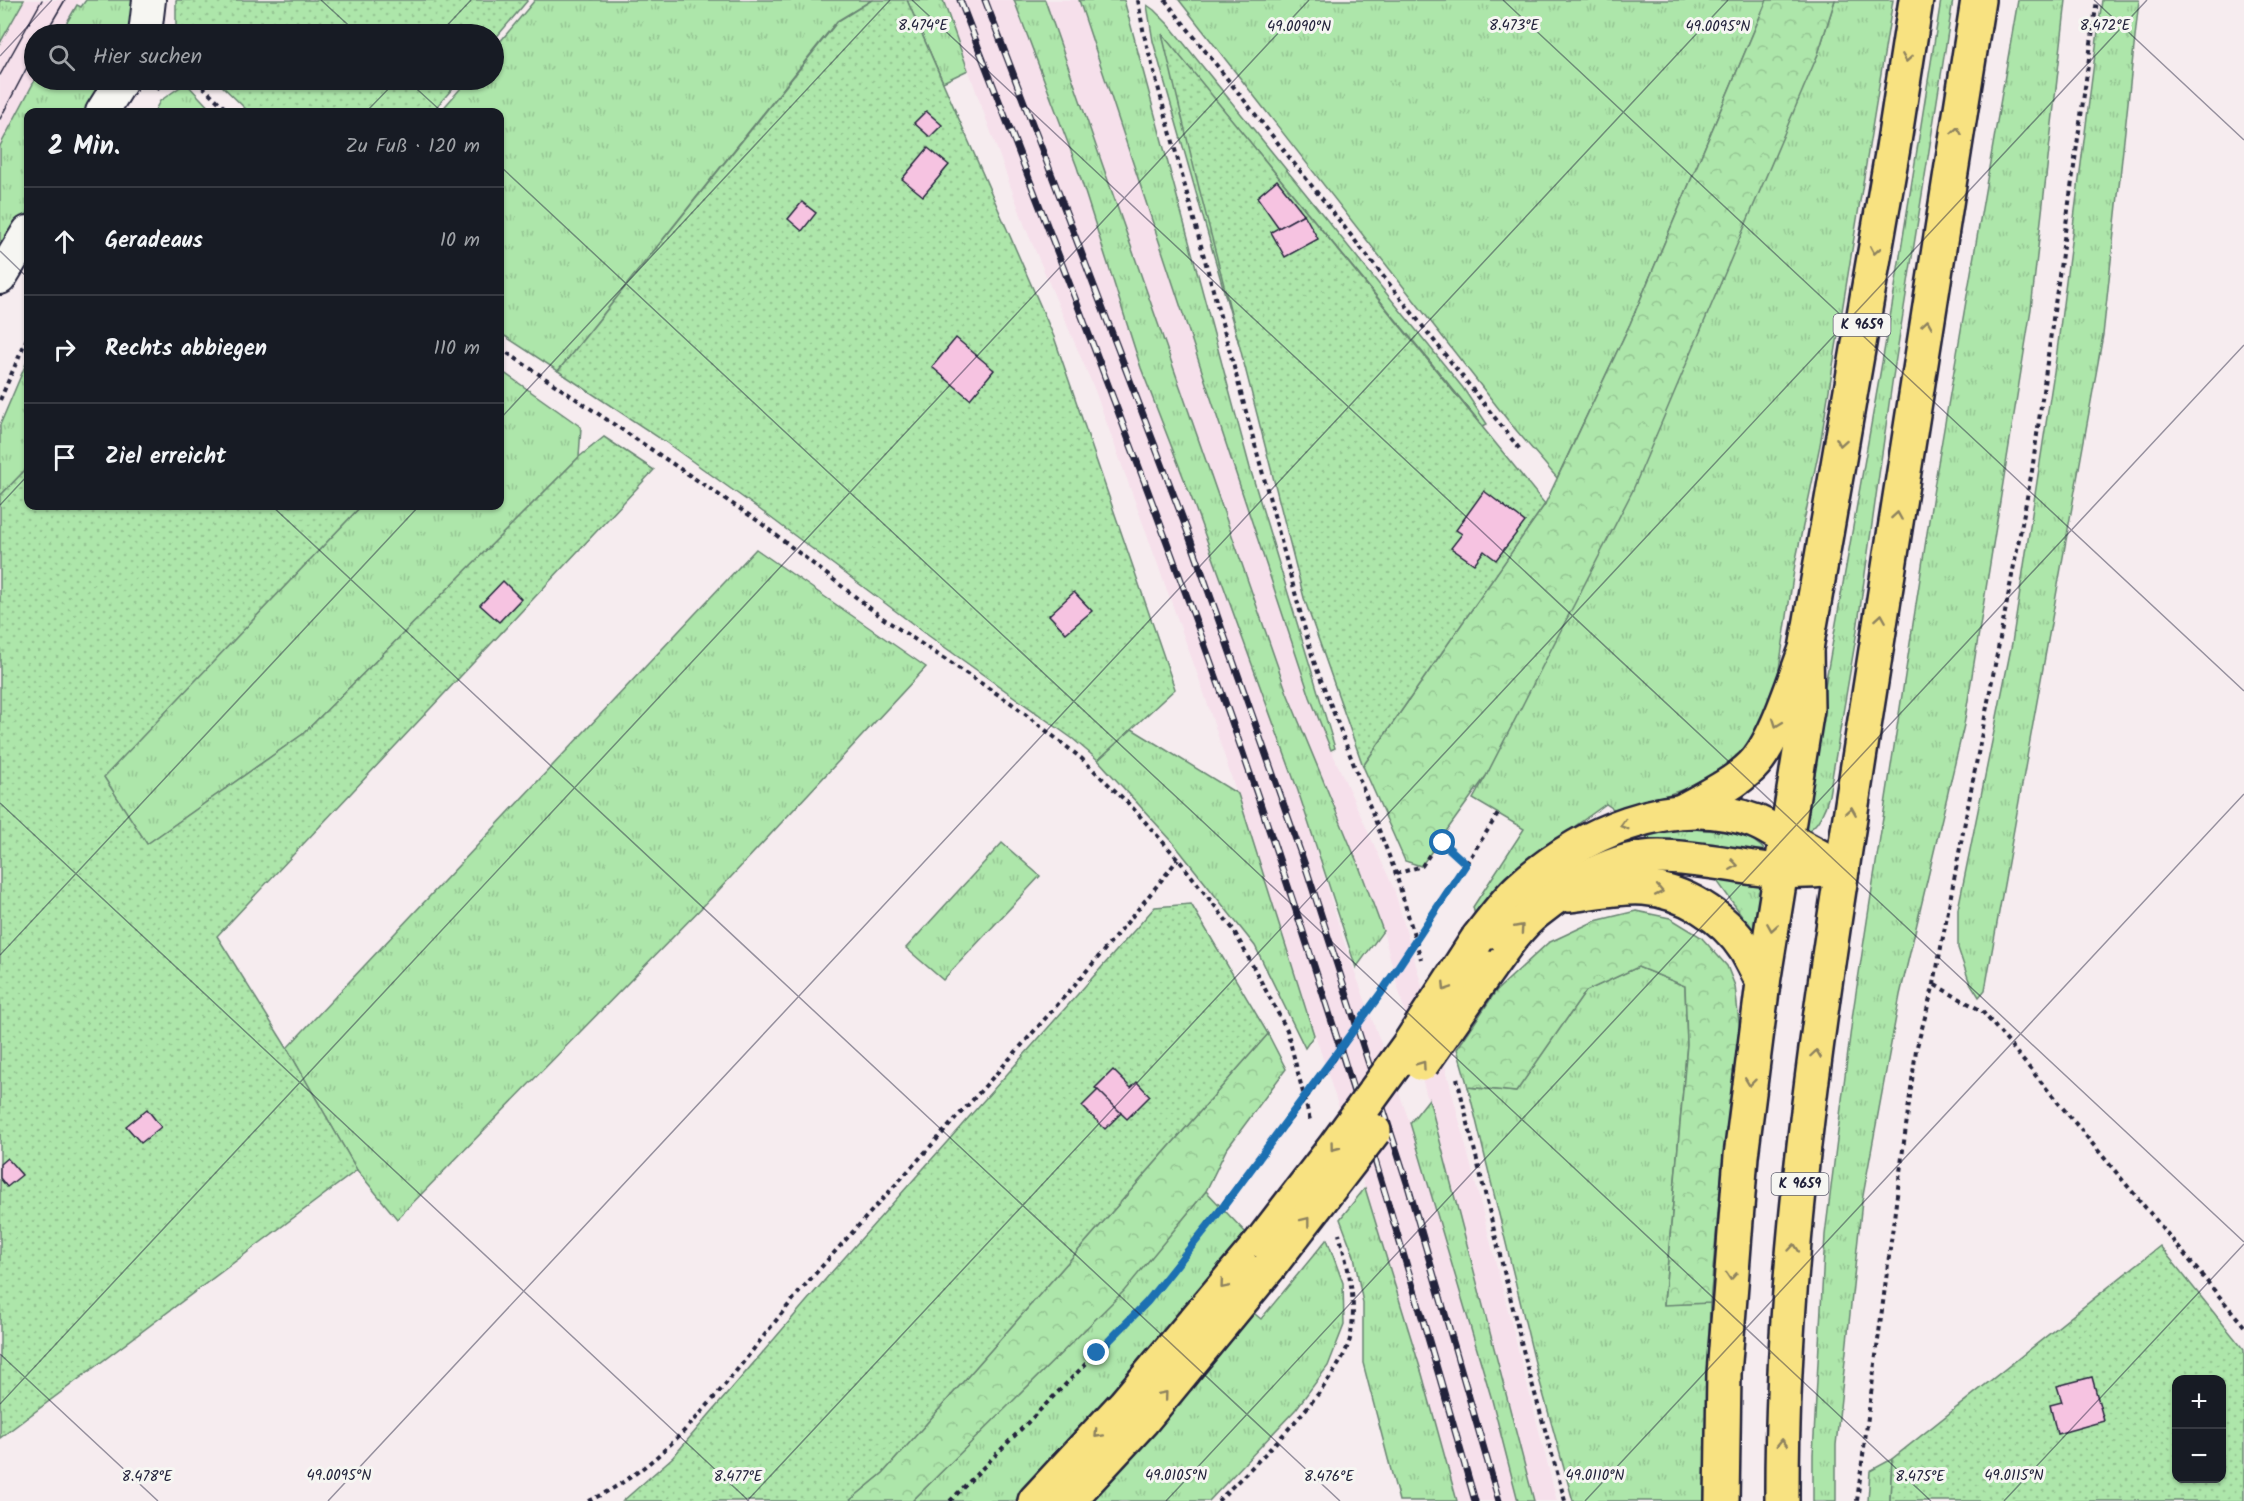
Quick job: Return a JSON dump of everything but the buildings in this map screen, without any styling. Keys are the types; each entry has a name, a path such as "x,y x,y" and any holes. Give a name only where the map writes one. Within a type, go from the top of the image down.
{"main road":[{"name":"K 9659","path":"1722,1501 1724,1374 1741,1156 1763,983 1807,709 1806,649 1893,148 1916,0"},
{"name":"K 9659","path":"1782,1501 1786,1347 1802,1155 1842,869 1978,0"},
{"path":"1680,811 1727,784 1753,765 1771,739 1806,649"},
{"path":"1068,1501 1143,1420 1266,1254 1336,1145 1408,1046 1484,953 1517,891 1548,864 1610,830 1647,818 1680,811 1721,812 1755,821 1842,869"},
{"path":"1484,953 1516,931 1535,912 1588,876 1622,862 1658,857 1694,859 1780,871 1842,869"},
{"path":"1560,896 1642,887 1675,894 1695,904 1732,933 1745,949 1763,983"},
{"path":"1035,1501 1266,1254"}],"street":[{"path":"147,24 149,0"},
{"path":"104,108 116,90"},
{"path":"0,278 24,239"}],"path":[{"path":"1138,0 1143,35 1313,659 1396,874 1422,963"},
{"path":"1165,0 1522,452"},
{"path":"1857,1501 1916,1050 1934,984 2032,471 2097,0"},
{"path":"206,90 225,108"},
{"path":"0,400 24,345"},
{"path":"504,351 758,520 884,619 1011,703 1081,758 1131,806 1178,859 1233,929 1287,1030"},
{"path":"950,1501 1147,1302 1223,1207 1375,1002 1498,814"},
{"path":"1396,874 1422,867 1444,833 1448,837 1443,843 1466,864"},
{"path":"588,1501 603,1495 638,1471 677,1436 715,1396 806,1285 1018,1050 1127,925 1178,859"},
{"path":"1934,984 1982,1011 2244,1326"},
{"path":"1456,1074 1525,1358 1565,1501"},
{"path":"1218,1501 1246,1473"}],"shaded area":[{"path":"24,0 80,0 66,24 24,24 24,90 30,90 0,146 0,43"},
{"path":"943,0 1014,0 1077,167 1141,368 1193,502 1298,791 1345,945 1410,1123 1492,1400 1518,1501 1457,1501 1422,1374 1365,1188 1202,687 1094,388 1026,229"},
{"path":"1045,0 1079,0 1310,697 1331,750 1394,889 1446,1069 1557,1501 1534,1501 1383,931 1360,869 1287,693"}],"green space":[{"path":"0,0 24,0 0,43"},
{"path":"86,0 139,0 134,24 66,24 77,5 81,7"},
{"path":"176,0 528,0 504,28 504,24 176,24"},
{"path":"535,0 872,0 837,21 558,371 504,336 504,108 444,108 459,90 504,90 504,37"},
{"path":"872,0 907,0 1054,337 1175,689 1098,760 1073,739 929,636 759,509 664,441 558,371 838,21"},
{"path":"907,0 943,0 968,70 943,82"},
{"path":"1014,0 1045,0 1287,693 1360,869 1383,931 1356,968 1298,791 1193,502 1141,368 1077,167"},
{"path":"1079,0 1124,0 1250,468 1335,748 1331,750 1310,697"},
{"path":"1179,0 1767,0 1630,324 1557,478 1510,423"},
{"path":"1767,0 1835,0 1818,54 1632,492 1486,776 1421,866 1405,861 1363,766 1545,504 1630,324"},
{"path":"1835,0 1893,0 1820,445 1795,564 1777,682 1759,734 1716,778 1618,812 1606,804 1567,832 1515,876 1476,920 1473,907 1524,829 1473,799 1486,776 1818,54"},
{"path":"1941,0 1953,0 1892,383 1856,637 1829,795 1818,821 1806,831 1803,829 1811,765 1892,306"},
{"path":"2018,0 2066,0 2031,309 1964,725 1900,995 1862,1201 1836,1445 1836,1501 1813,1501 1813,1454 1825,1235 1853,1012 1936,475"},
{"path":"2102,0 2139,0 2103,335 1985,990 1979,997 1969,981 1958,948 1958,909 2012,643 2056,359"},
{"path":"1147,5 1169,25 1463,388 1487,424 1483,426 1163,36 1239,344 1153,41"},
{"path":"1162,34 1545,504 1363,766 1304,598"},
{"path":"30,90 99,90 88,108 24,108 24,219 0,263 0,146"},
{"path":"176,90 193,90 209,108 156,108 160,101"},
{"path":"226,90 451,90 436,108 245,108"},
{"path":"24,368 24,471 0,496 0,425"},
{"path":"504,373 581,427 579,457 303,734 147,844 103,777 357,510 504,510"},
{"path":"604,437 654,470 217,936 287,1048 357,1170 0,1438 0,496 24,471 24,510 357,510 104,777 147,844 303,734 579,457"},
{"path":"756,549 926,667 717,892 397,1219 357,1170 287,1048"},
{"path":"1132,729 1238,794 1314,1035 1305,1048 1255,946 1171,840 1098,760"},
{"path":"1692,829 1722,831 1742,836 1751,839 1766,852 1765,854 1647,839 1645,835"},
{"path":"1002,843 1040,876 943,980 906,948"},
{"path":"1715,878 1759,884 1761,887 1753,931"},
{"path":"1191,904 1268,1034 883,1473 849,1501 623,1501 673,1457 830,1274 1155,907"},
{"path":"1636,911 1670,918 1701,937 1727,966 1735,986 1741,1041 1723,1157 1710,1303 1664,1305 1687,1044 1685,986 1638,967 1586,991 1516,1092 1468,1087 1457,1049 1496,991 1548,943 1595,921"},
{"path":"1638,967 1685,986 1687,1044 1664,1304 1710,1303 1704,1501 1573,1501 1538,1375 1468,1087 1516,1092 1586,991"},
{"path":"1268,1034 1286,1069 1226,1150 1206,1191 1124,1291 912,1501 849,1501 883,1473"},
{"path":"1429,1099 1534,1501 1518,1501 1492,1400 1410,1123"},
{"path":"1365,1188 1422,1374 1457,1501 1399,1501 1363,1363 1363,1303 1354,1256 1340,1219"},
{"path":"1206,1191 1248,1235 1148,1357 1022,1494 1015,1501 912,1501 1121,1293"},
{"path":"1327,1239 1343,1283 1344,1325 1328,1366 1296,1409 1209,1501 1092,1501 1155,1430 1250,1310 1261,1319"},
{"path":"2160,1246 2244,1350 2244,1501 1890,1501 1892,1459"},
{"path":"1892,1459 1890,1501 1868,1501 1870,1471"}],"tram line":[{"path":"29,24 42,0"},
{"path":"51,24 65,0"},
{"path":"0,75 24,32"},
{"path":"0,119 24,73"}],"railway":[{"path":"960,0 1128,438 1225,702 1293,900 1417,1300 1475,1501"},
{"path":"985,0 1187,530 1307,871 1408,1186 1499,1501"}],"route":[{"path":"1097,1353 1147,1302 1223,1207 1317,1083 1381,993 1466,864 1443,843"}]}
